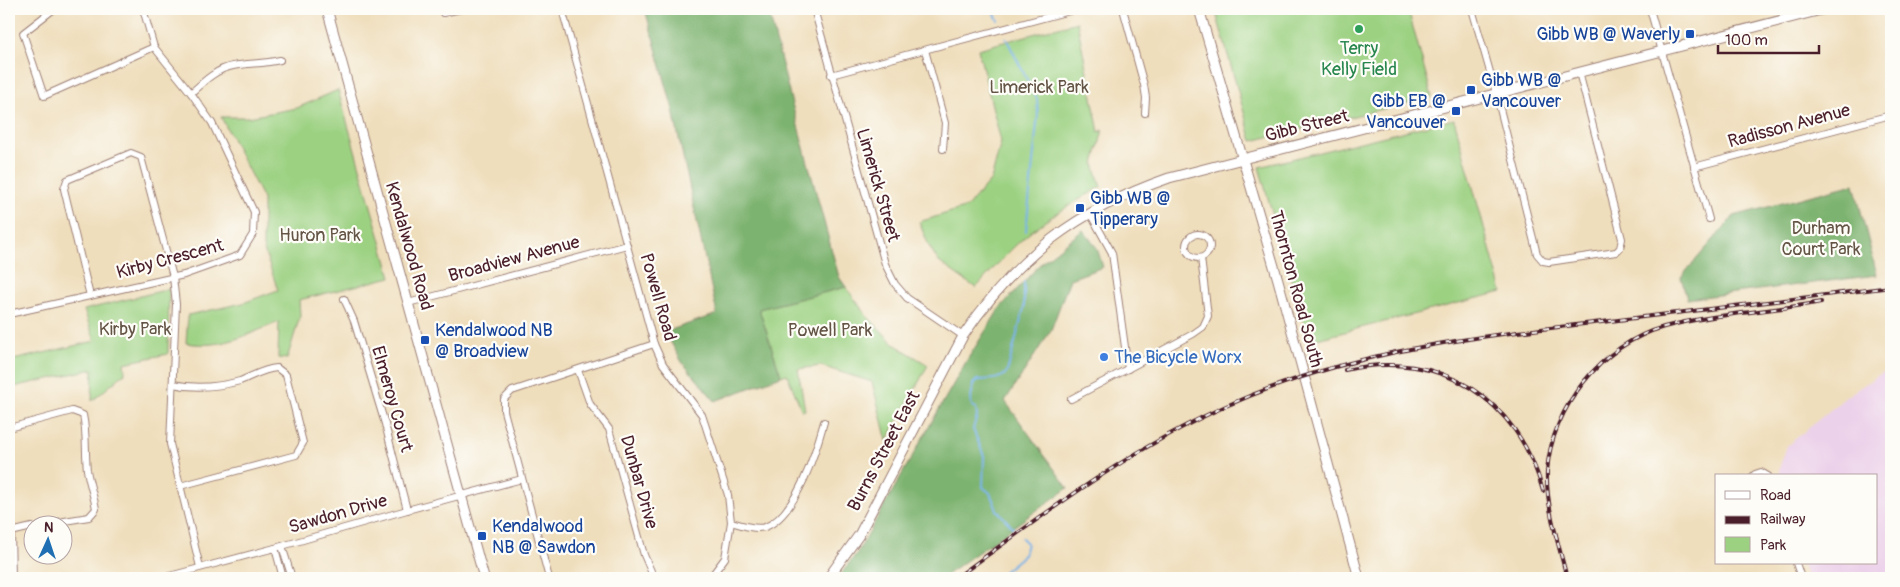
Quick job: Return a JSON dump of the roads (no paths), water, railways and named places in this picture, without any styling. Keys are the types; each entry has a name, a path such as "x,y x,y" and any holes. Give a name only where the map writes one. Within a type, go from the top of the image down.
{"street":[{"path":"54,9 23,33 44,96 154,47"},
{"name":"Kirby Crescent","path":"9,314 173,277 240,255 253,234 254,212 212,123 191,93 154,47 143,9"},
{"name":"Kendalwood Road","path":"327,9 484,578"},
{"path":"443,13 461,9"},
{"name":"Powell Road","path":"562,9 654,344 663,364 702,415 728,495 731,522 725,558 710,578"},
{"name":"Limerick Street","path":"814,9 885,264 895,284 907,298 963,336"},
{"path":"831,74 1077,9"},
{"path":"1123,9 1144,85 1146,98 1144,113"},
{"name":"Thornton Road South","path":"1199,9 1244,159 1359,578"},
{"path":"1472,9 1496,93 1534,246 1539,258 1543,261 1549,262 1616,252 1620,248 1622,239 1579,72"},
{"path":"1650,9 1709,219"},
{"name":"Gibb Street","path":"963,336 986,303 1014,271 1045,243 1090,213 1152,184 1825,9"},
{"path":"925,50 945,123 943,150"},
{"path":"191,93 211,76 223,69 280,60"},
{"name":"Radisson Avenue","path":"1694,167 1891,115"},
{"path":"90,296 64,188 68,180 131,153 141,157 173,277 176,304 170,444 200,567"},
{"path":"1090,213 1112,253 1128,369"},
{"name":"Broadview Avenue","path":"408,303 628,245"},
{"path":"1071,399 1203,327 1208,316 1201,258"},
{"name":"Elmeroy Court","path":"344,300 354,321 385,424 407,510"},
{"name":"Burns Street East","path":"828,578 844,558 863,527 963,336"},
{"path":"549,578 504,411 504,399 512,392 654,344"},
{"path":"173,384 185,387 214,387 241,380 265,369 277,368 286,375 303,443 296,455 180,486"},
{"name":"Dunbar Drive","path":"578,370 590,404 609,430 644,555 654,578"},
{"path":"9,428 72,411 83,415 86,426 85,450 88,473 96,509 89,517 72,520"},
{"path":"731,522 764,528 787,510 813,460 824,422"},
{"name":"Sawdon Drive","path":"162,578 522,479"},
{"path":"9,521 12,578"},
{"path":"11,532 22,529"},
{"path":"282,546 292,578"},
{"path":"275,548 283,578"},
{"path":"1796,564 1801,578"}],"waterway":[{"path":"992,9 998,20"},
{"path":"1006,38 1037,99 1038,113 1026,231"},
{"path":"1013,528 997,510 990,493 983,487 984,456 973,429 977,416 976,408 972,406 971,398 973,384 977,380 1001,377 1007,372 1024,308 1024,282"},
{"path":"996,578 1024,555 1027,543 1022,538"}],"railway":[{"path":"956,578 1120,463 1190,423 1272,387 1318,372 1364,359 1457,341 1891,287"},
{"path":"1557,539 1547,489 1547,472 1551,448 1558,425 1569,402 1601,363 1641,335 1664,327 1683,322 1821,302"},
{"path":"1345,370 1380,365 1412,367 1443,374 1470,388 1494,406 1515,430 1531,458 1543,491"},
{"path":"1555,532 1567,578"}],"place":[{"name":"Terry Kelly Field","path":"1359,29"},
{"name":"Gibb WB @ Waverly","path":"1690,34"},
{"name":"Gibb WB @ Vancouver","path":"1471,90"},
{"name":"Gibb EB @ Vancouver","path":"1456,111"},
{"name":"Gibb WB @ Tipperary","path":"1080,208"},
{"name":"Kendalwood NB @ Broadview","path":"425,340"},
{"name":"The Bicycle Worx","path":"1104,357"},
{"name":"Kendalwood NB @ Sawdon","path":"482,536"}],"park label":[{"name":"Limerick Park","path":"1039,87"},
{"name":"Huron Park","path":"320,235"},
{"name":"Durham Court Park","path":"1821,238"},
{"name":"Kirby Park","path":"135,329"},
{"name":"Powell Park","path":"830,330"}]}
